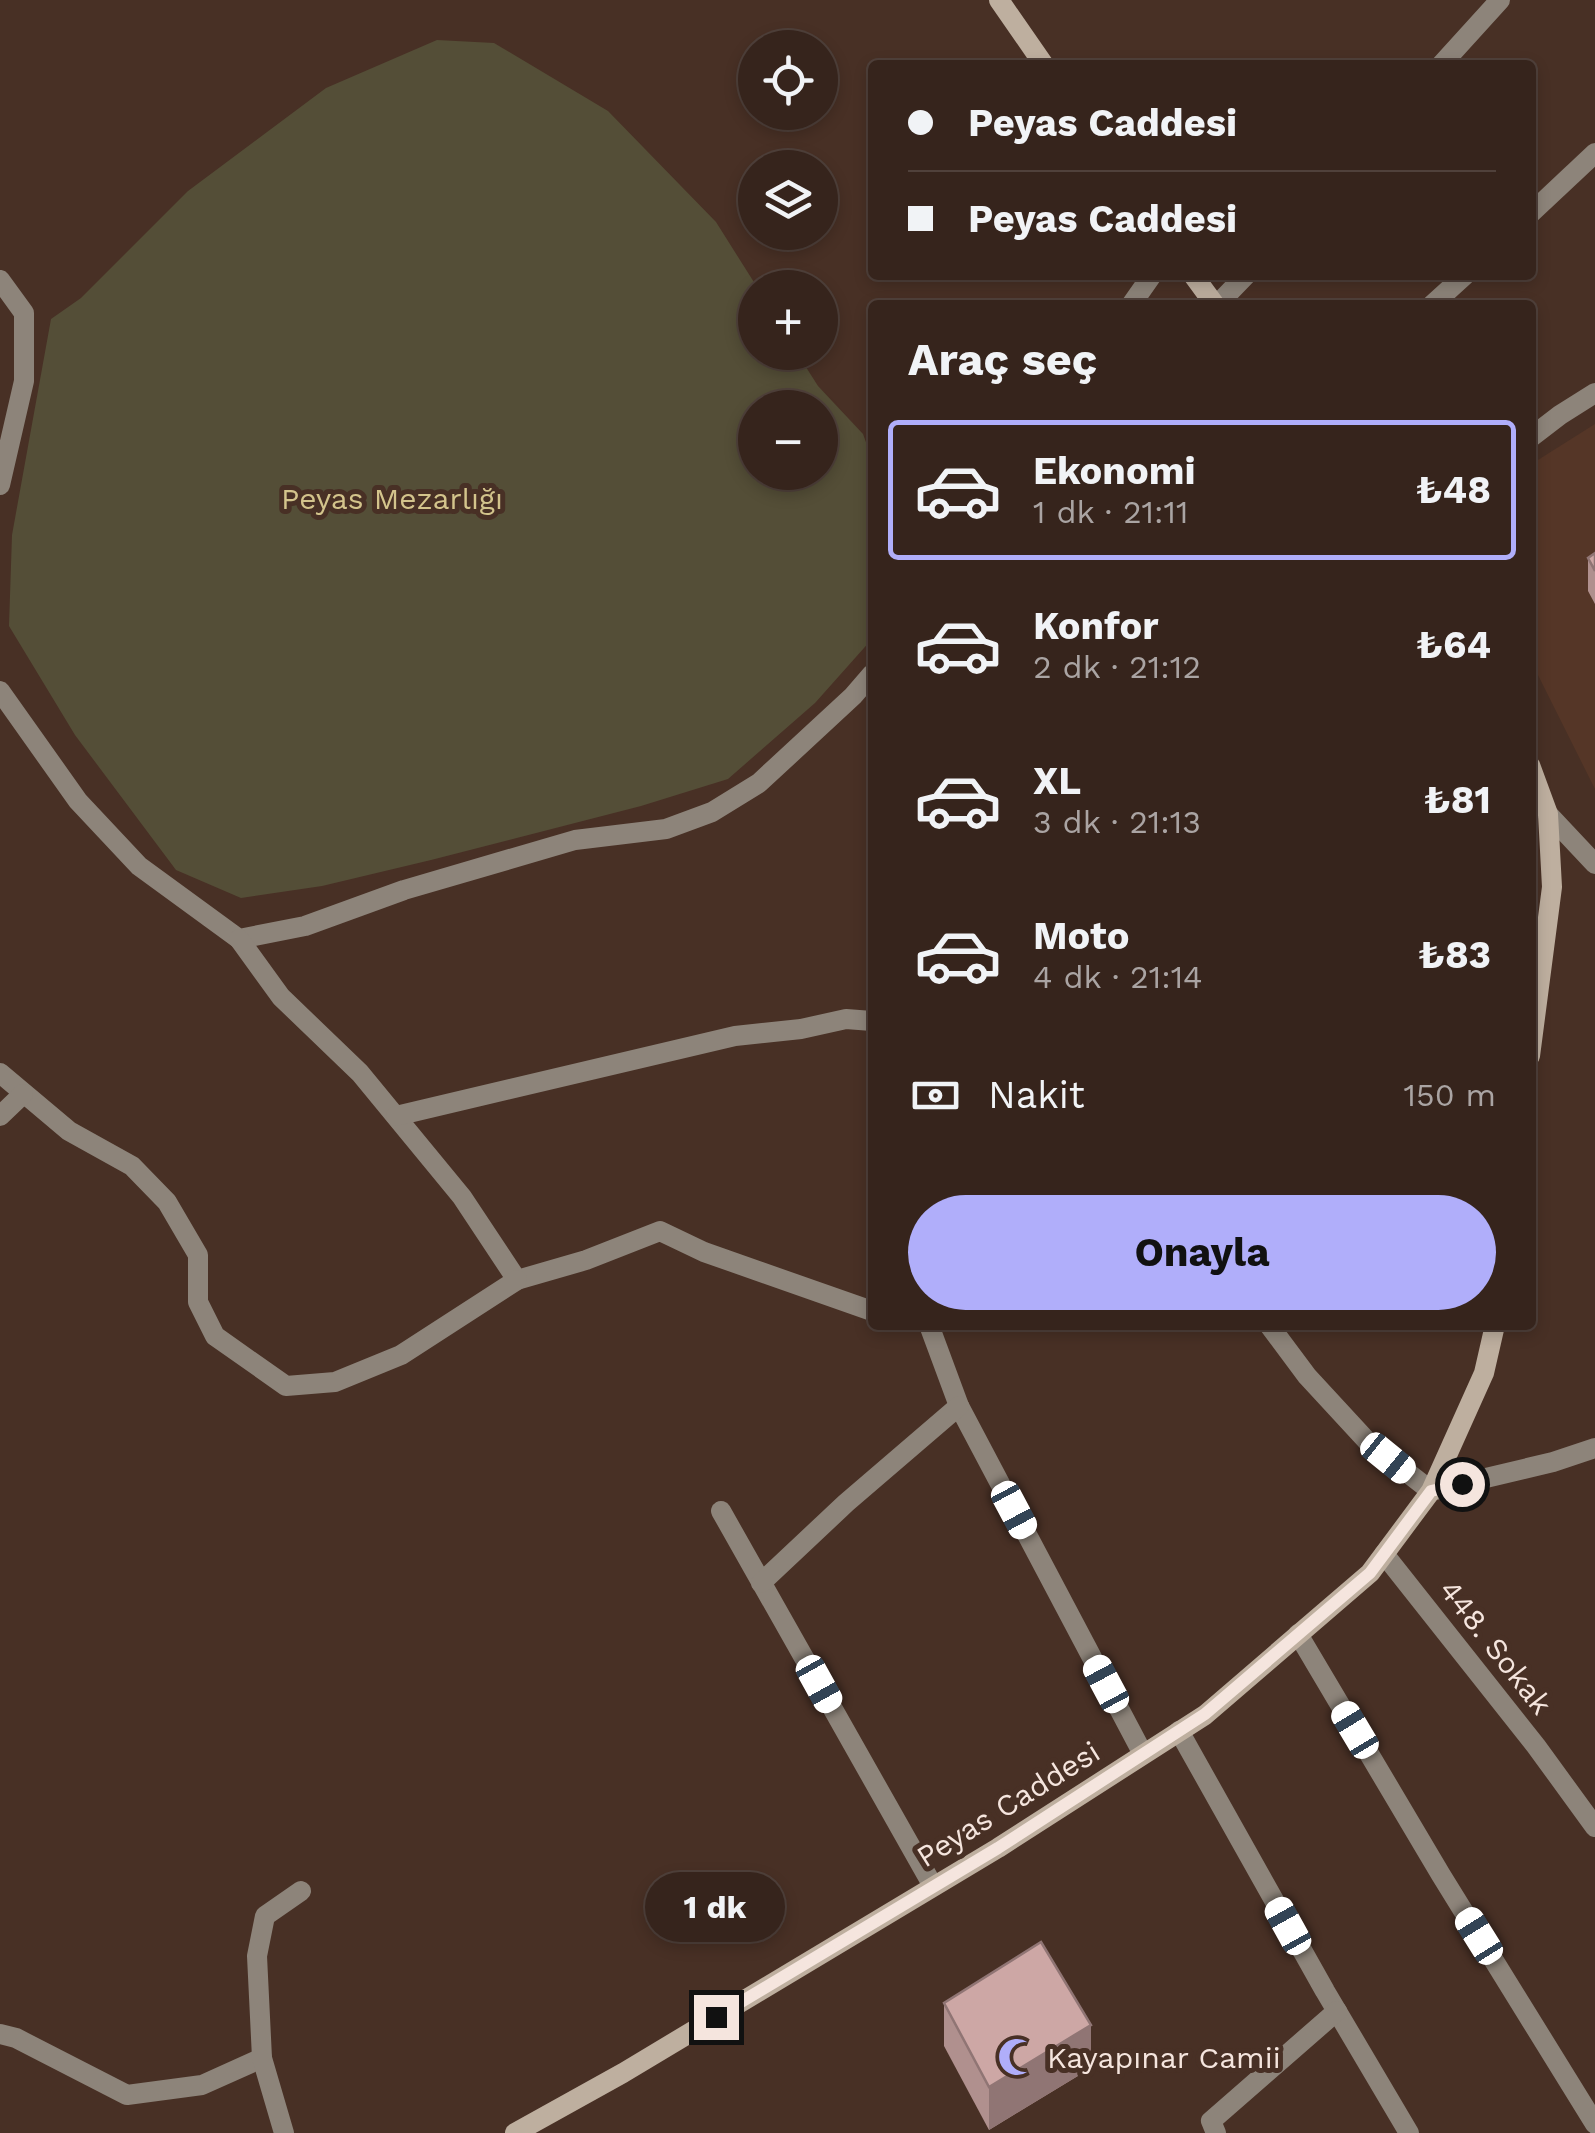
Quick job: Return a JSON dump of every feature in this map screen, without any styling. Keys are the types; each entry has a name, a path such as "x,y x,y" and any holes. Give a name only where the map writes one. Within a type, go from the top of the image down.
{"street":[{"path":"999,0 1041,60"},
{"path":"1446,60 1500,0"},
{"path":"1536,208 1595,153"},
{"path":"0,280 24,313 24,381 0,485"},
{"path":"1197,280 1212,300"},
{"path":"1221,300 1241,280"},
{"path":"1438,300 1460,280"},
{"path":"1536,433 1595,394"},
{"path":"239,939 305,926 404,890 575,840 666,829 712,812 759,784 868,678"},
{"path":"0,691 78,802 139,866 239,939 282,997 360,1073 462,1196 517,1280"},
{"path":"1536,781 1548,814 1552,887 1536,959"},
{"path":"1548,814 1595,864"},
{"path":"396,1116 735,1036 846,1019 868,1022"},
{"path":"0,1072 69,1130 132,1166 168,1202 198,1255 198,1302 216,1336 286,1386 335,1382 401,1356 517,1280 586,1260 660,1231 704,1252 868,1310"},
{"path":"0,1116 23,1094"},
{"path":"924,1330 959,1406 1144,1754"},
{"path":"1273,1330 1307,1376 1368,1441 1431,1491 1595,1448"},
{"name":"Peyas Caddesi","path":"515,2133 998,1848 1205,1714 1370,1573 1431,1491 1484,1373 1493,1330"},
{"path":"761,1583 959,1406"},
{"path":"721,1511 934,1886"},
{"name":"448. Sokak","path":"1384,1554 1595,1827"},
{"path":"1298,1634 1595,2124"},
{"path":"1179,1731 1409,2133"},
{"path":"284,2133 262,2058 256,1956 264,1916 301,1892"},
{"path":"1216,2133 1211,2120 1337,2011"},
{"path":"0,2034 16,2038 127,2095 202,2085 262,2058"}],"shaded area":[{"path":"1595,424 1595,789 1536,671 1536,461"}],"green space":[{"name":"Peyas Mezarlığı","path":"437,40 494,43 608,111 716,222 746,270 738,270 738,370 808,370 822,390 738,390 738,490 838,490 838,407 863,434 868,448 868,643 815,703 728,779 641,806 322,886 241,898 176,870 75,735 9,626 12,535 51,319 81,298 188,191 326,88"}],"building":[{"path":"1595,553 1595,571 1588,558"},
{"path":"1041,1942 1091,2025 989,2087 944,2003"}],"place":[{"name":"Kayapınar Camii","path":"1017,2057"}],"route":[{"path":"716,2017 998,1848 1205,1714 1370,1573 1431,1491 1462,1484"}]}
